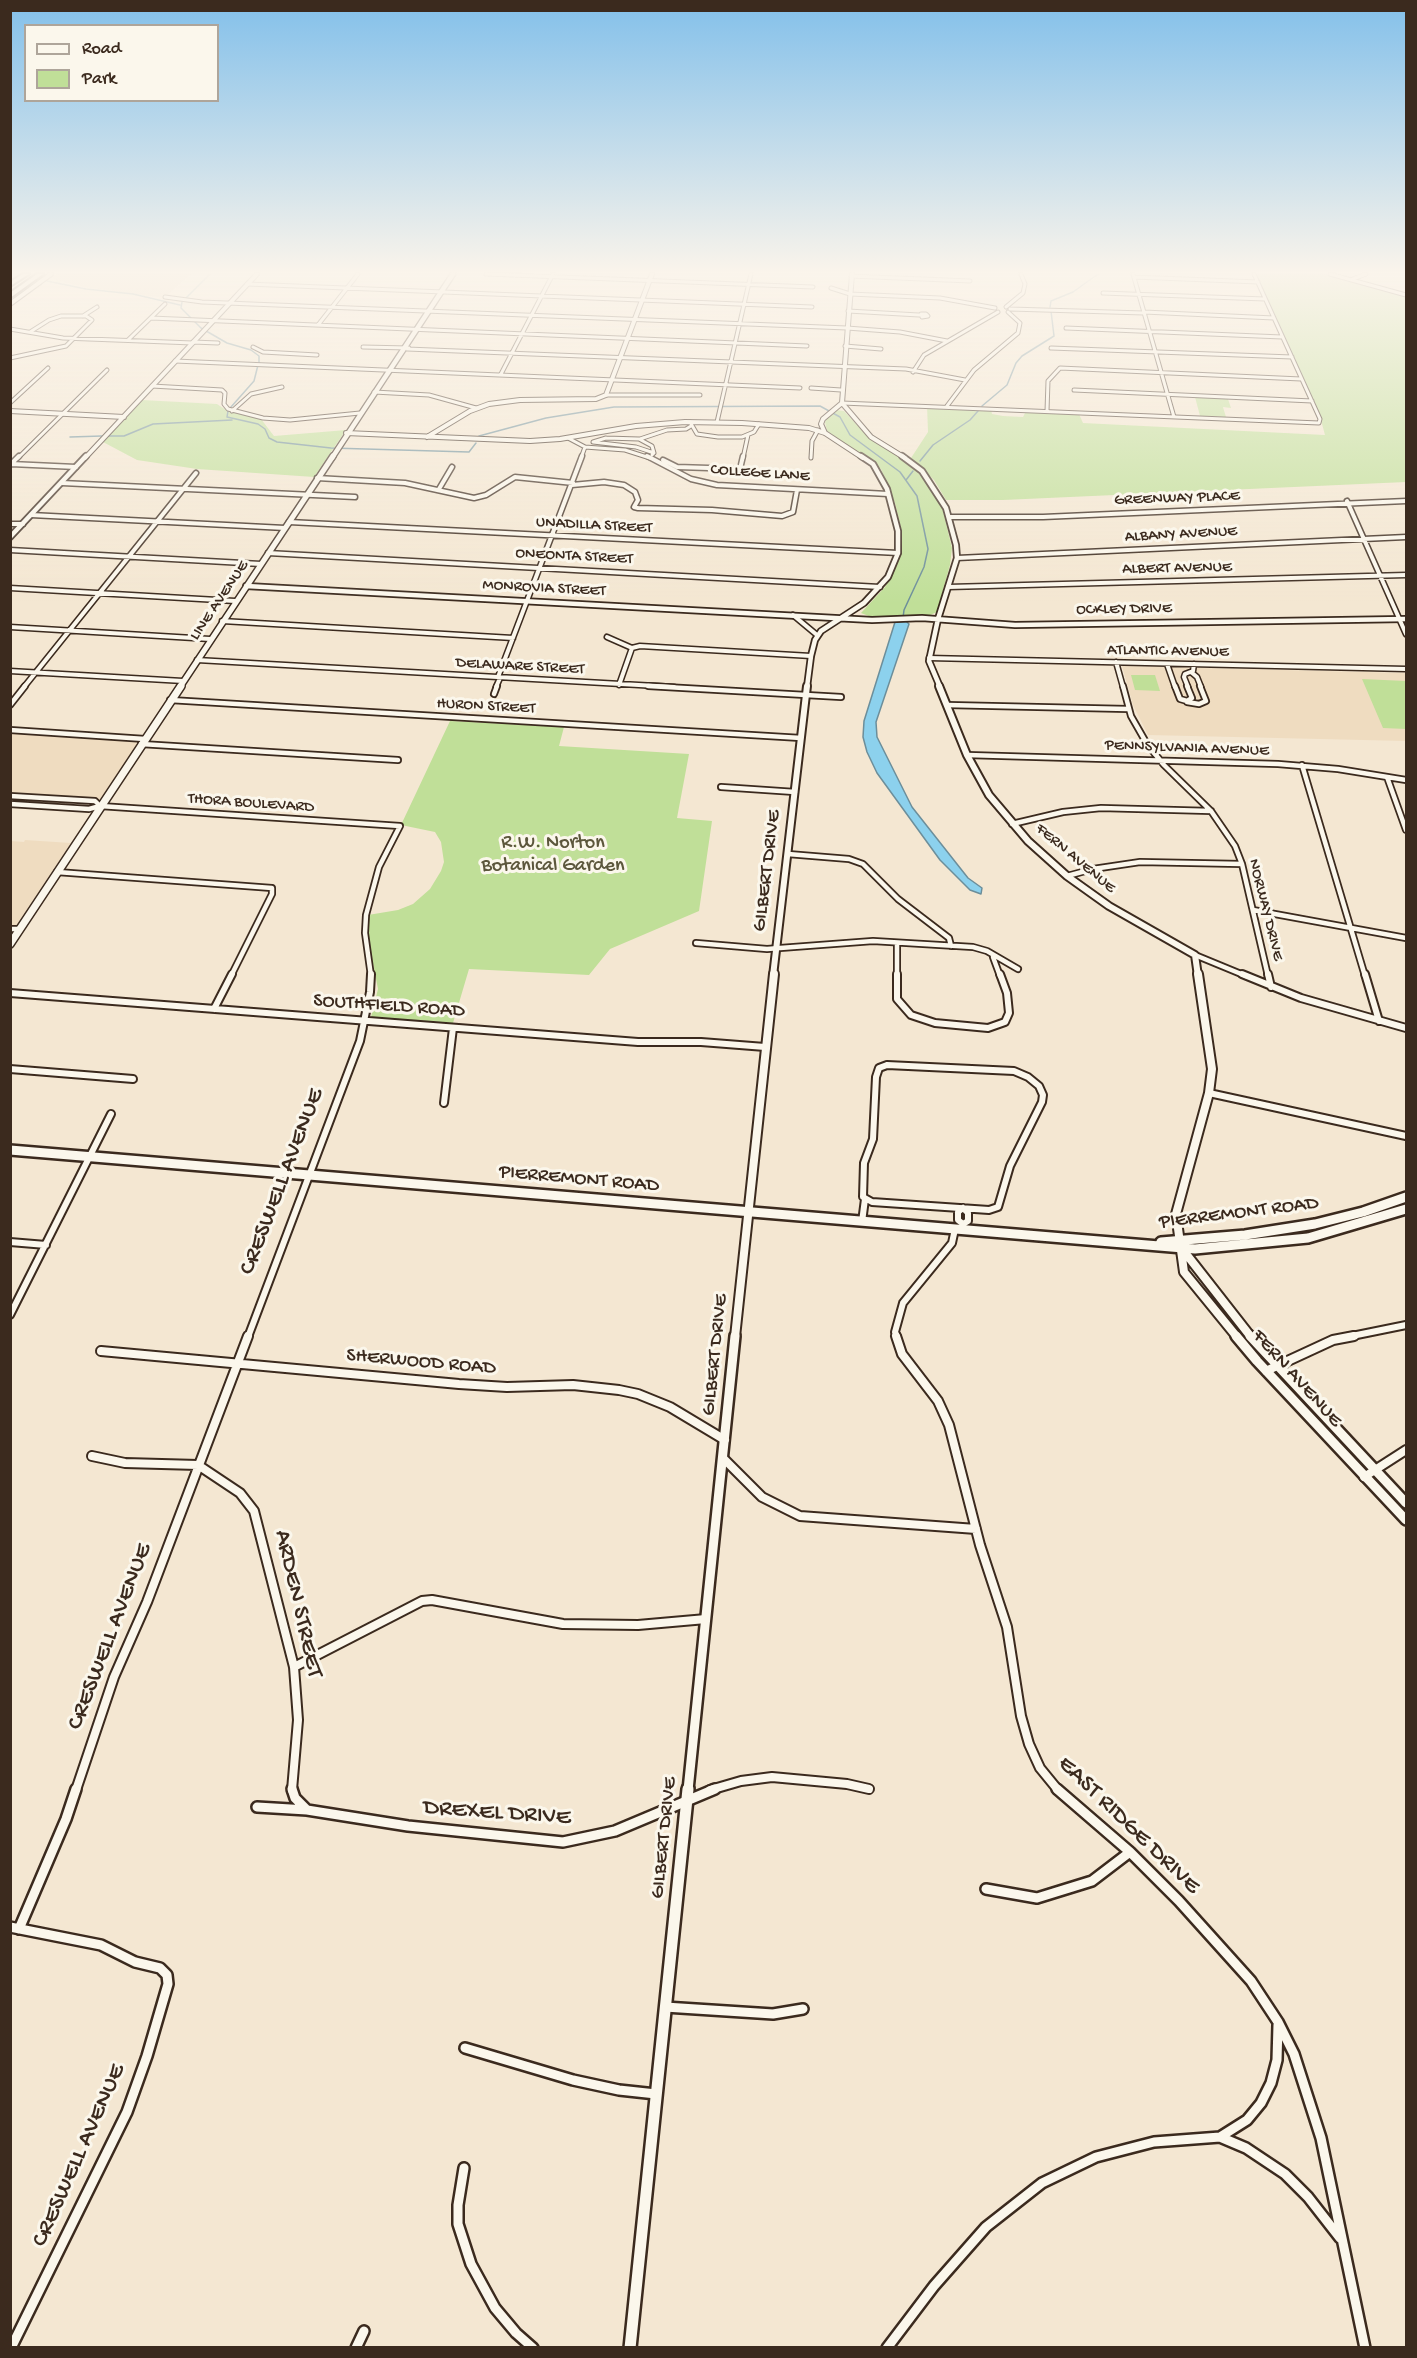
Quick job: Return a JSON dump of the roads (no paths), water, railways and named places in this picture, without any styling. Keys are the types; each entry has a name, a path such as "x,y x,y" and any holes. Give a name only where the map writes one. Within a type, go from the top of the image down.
{"main road":[{"name":"LINE AVENUE","path":"10,944 379,384"},
{"name":"PIERREMONT ROAD","path":"10,1150 862,1222 961,1228 1073,1239 1226,1248 1292,1241 1407,1209"},
{"name":"PIERREMONT ROAD","path":"1182,1244 1273,1232 1363,1212 1407,1197"},
{"path":"1363,1212 1370,1221"}],"street":[{"path":"10,403 31,384"},
{"path":"11,464 93,384"},
{"path":"606,395 611,384"},
{"path":"708,384 800,388"},
{"path":"839,405 842,384"},
{"path":"947,406 962,384"},
{"path":"1047,411 1048,384"},
{"path":"1165,384 1174,417"},
{"path":"825,433 821,424 829,412 839,405 947,406 1318,423 1320,421 1304,384"},
{"path":"717,422 726,385"},
{"path":"10,537 152,386 222,390 225,393 224,405 232,411 263,418 286,420 360,413"},
{"path":"232,411 251,394 282,387"},
{"path":"811,388 841,390"},
{"path":"1074,390 1312,401"},
{"path":"374,392 429,395 476,408"},
{"path":"427,437 476,408 510,400 591,399 606,395 700,395"},
{"path":"839,405 871,437 922,471 943,502 949,517 957,558 938,619 929,658"},
{"path":"10,411 124,417"},
{"path":"346,433 524,441 568,438 627,427 717,422 818,430 873,464 880,473 898,531 898,553 888,577 880,586 857,608 817,635 792,615"},
{"path":"686,429 690,424"},
{"path":"690,424 695,432"},
{"path":"748,435 718,437 686,429 667,430 639,439 606,438 593,442 636,447 678,467 737,470 741,468 748,435 759,424"},
{"path":"811,458 812,441 818,430"},
{"name":"COLLEGE LANE","path":"568,438 585,447 629,450 651,455 682,475 707,483 888,494"},
{"path":"639,439 652,446 651,455"},
{"path":"494,694 585,447"},
{"path":"11,464 76,467"},
{"path":"439,489 452,467"},
{"path":"10,705 196,473"},
{"path":"317,478 405,483 474,498 486,495 515,477 573,484 604,482 624,485 635,492 638,500 634,507 638,508 701,509 782,516 793,512 797,490"},
{"path":"62,483 355,497"},
{"name":"GREENWAY PLACE","path":"949,517 1043,516 1407,501"},
{"path":"1347,502 1407,634"},
{"path":"31,515 285,528"},
{"name":"UNADILLA STREET","path":"289,522 898,553"},
{"path":"10,524 23,524"},
{"name":"ALBANY AVENUE","path":"957,558 1407,537"},
{"path":"10,550 261,564"},
{"name":"ONEONTA STREET","path":"268,553 880,586"},
{"name":"ALBERT AVENUE","path":"948,587 1407,575"},
{"name":"MONROVIA STREET","path":"246,586 842,618"},
{"path":"10,588 235,601"},
{"path":"857,608 863,617 872,620"},
{"name":"OCKLEY DRIVE","path":"842,618 879,620 918,618 1035,625 1407,619"},
{"path":"222,621 513,638"},
{"path":"10,627 210,639"},
{"name":"GILBERT DRIVE","path":"630,2348 726,1441 765,1047 811,656 817,635"},
{"path":"608,637 632,648 640,646 811,656"},
{"path":"619,685 632,648"},
{"name":"ATLANTIC AVENUE","path":"929,658 1407,669"},
{"name":"FERN AVENUE","path":"929,658 967,754 989,795 1012,824 1067,876 1109,906 1195,955 1212,1069 1209,1093 1176,1214 1182,1244 1184,1272 1221,1320 1266,1371 1407,1520"},
{"name":"DELAWARE STREET","path":"197,660 841,697"},
{"name":"NORWAY DRIVE","path":"1116,662 1128,709 1138,730 1160,760 1211,811 1231,839 1242,864 1271,987"},
{"path":"1167,664 1180,699 1199,704 1206,701 1197,677 1191,672"},
{"path":"1187,701 1192,698 1184,676 1191,672 1194,664"},
{"path":"10,670 183,681"},
{"name":"HURON STREET","path":"170,700 801,738"},
{"path":"947,705 1128,709"},
{"path":"10,730 398,760"},
{"name":"PENNSYLVANIA AVENUE","path":"967,754 1302,765 1407,780"},
{"path":"1302,765 1379,1021"},
{"path":"1387,777 1407,830"},
{"path":"721,787 795,792"},
{"name":"THORA BOULEVARD","path":"10,796 95,801 100,806"},
{"name":"THORA BOULEVARD","path":"10,804 89,809 100,806 400,826"},
{"path":"1012,824 1062,812 1101,808 1211,811"},
{"name":"CRESWELL AVENUE","path":"11,2348 127,2112 144,2065 168,1984 167,1975 160,1968 135,1962 101,1945 15,1928 66,1819 114,1677 147,1602 360,1041 371,976 365,933 367,908 379,867 400,826"},
{"path":"788,854 849,859 863,864 898,899 949,938 951,946"},
{"path":"1067,876 1093,868 1140,862 1242,864"},
{"path":"57,872 272,888 272,894 214,1009"},
{"path":"1253,910 1407,938"},
{"path":"10,928 20,929"},
{"path":"696,943 759,949 847,942 951,946 981,949 1018,969"},
{"path":"897,943 897,999 911,1015 935,1023 988,1028 1005,1022 1009,1013 1007,993 993,956"},
{"path":"1195,955 1271,987 1407,1028"},
{"name":"SOUTHFIELD ROAD","path":"10,993 453,1029 638,1042 701,1042 765,1047"},
{"path":"444,1103 453,1029"},
{"path":"887,1065 1014,1071 1028,1077 1039,1086 1043,1095 1042,1102 1009,1169 1000,1205 989,1210 963,1208 872,1202 865,1199 862,1194 864,1167 873,1139 876,1077 879,1068 887,1065"},
{"path":"10,1069 133,1079"},
{"path":"1209,1093 1407,1136"},
{"path":"10,1315 111,1114"},
{"path":"862,1222 865,1199"},
{"path":"961,1228 968,1222 968,1213 963,1208"},
{"name":"EAST RIDGE DRIVE","path":"961,1228 952,1243 903,1303 895,1332 902,1354 934,1395 946,1417 976,1529 1007,1627 1021,1716 1035,1758 1060,1793 1130,1852 1251,1981 1278,2022 1294,2054 1308,2094 1328,2168 1365,2348"},
{"path":"10,1242 46,1245"},
{"name":"FERN AVENUE","path":"1182,1244 1228,1310 1276,1365 1407,1503"},
{"path":"1266,1371 1333,1340 1407,1325"},
{"name":"SHERWOOD ROAD","path":"101,1351 459,1384 507,1387 565,1385 619,1390 638,1394 670,1407 726,1441"},
{"path":"1364,1477 1407,1450"},
{"path":"92,1456 125,1463 198,1465"},
{"path":"724,1459 762,1497 777,1507 800,1516 976,1529"},
{"name":"ARDEN STREET","path":"198,1465 240,1493 254,1511 294,1667 298,1720 291,1787 295,1798 307,1810"},
{"path":"294,1667 422,1601 432,1600 563,1624 638,1625 706,1619"},
{"name":"DREXEL DRIVE","path":"257,1807 307,1810 408,1826 563,1842 615,1831 687,1800 741,1781 772,1777 847,1784 869,1790"},
{"path":"986,1889 1037,1898 1092,1881 1130,1852"},
{"path":"665,2007 754,2013 803,2009"},
{"path":"886,2348 934,2286 986,2227 1042,2183 1087,2161 1135,2146 1220,2137 1247,2120 1266,2094 1277,2060 1278,2022"},
{"path":"465,2048 573,2080 619,2090 656,2094"},
{"path":"1220,2137 1246,2148 1284,2174 1314,2203 1342,2241"},
{"path":"464,2168 458,2205 458,2224 471,2264 495,2308 516,2333 533,2348"},
{"path":"356,2348 364,2331"}],"water":[{"path":"900,620 909,624 876,722 877,737 912,807 968,878 982,888 981,894 970,890 940,860 877,773 867,752 863,737 864,721 895,622"}],"waterway":[{"path":"231,407 251,384"},
{"path":"982,406 1007,384"},
{"path":"479,436 546,418 614,407 820,406 840,417 850,435 900,472 917,496 928,549 924,567 904,610 903,618"},
{"path":"228,411 227,417 258,424 265,429 269,438 277,442 331,448 469,452 476,443"},
{"path":"920,461 933,445 970,420 978,411"},
{"path":"109,436 124,436 153,424 232,420"},
{"path":"70,437 102,436"},
{"path":"906,480 913,471"}],"park label":[{"name":"R.W. Norton Botanical Garden","path":"553,856"}]}
